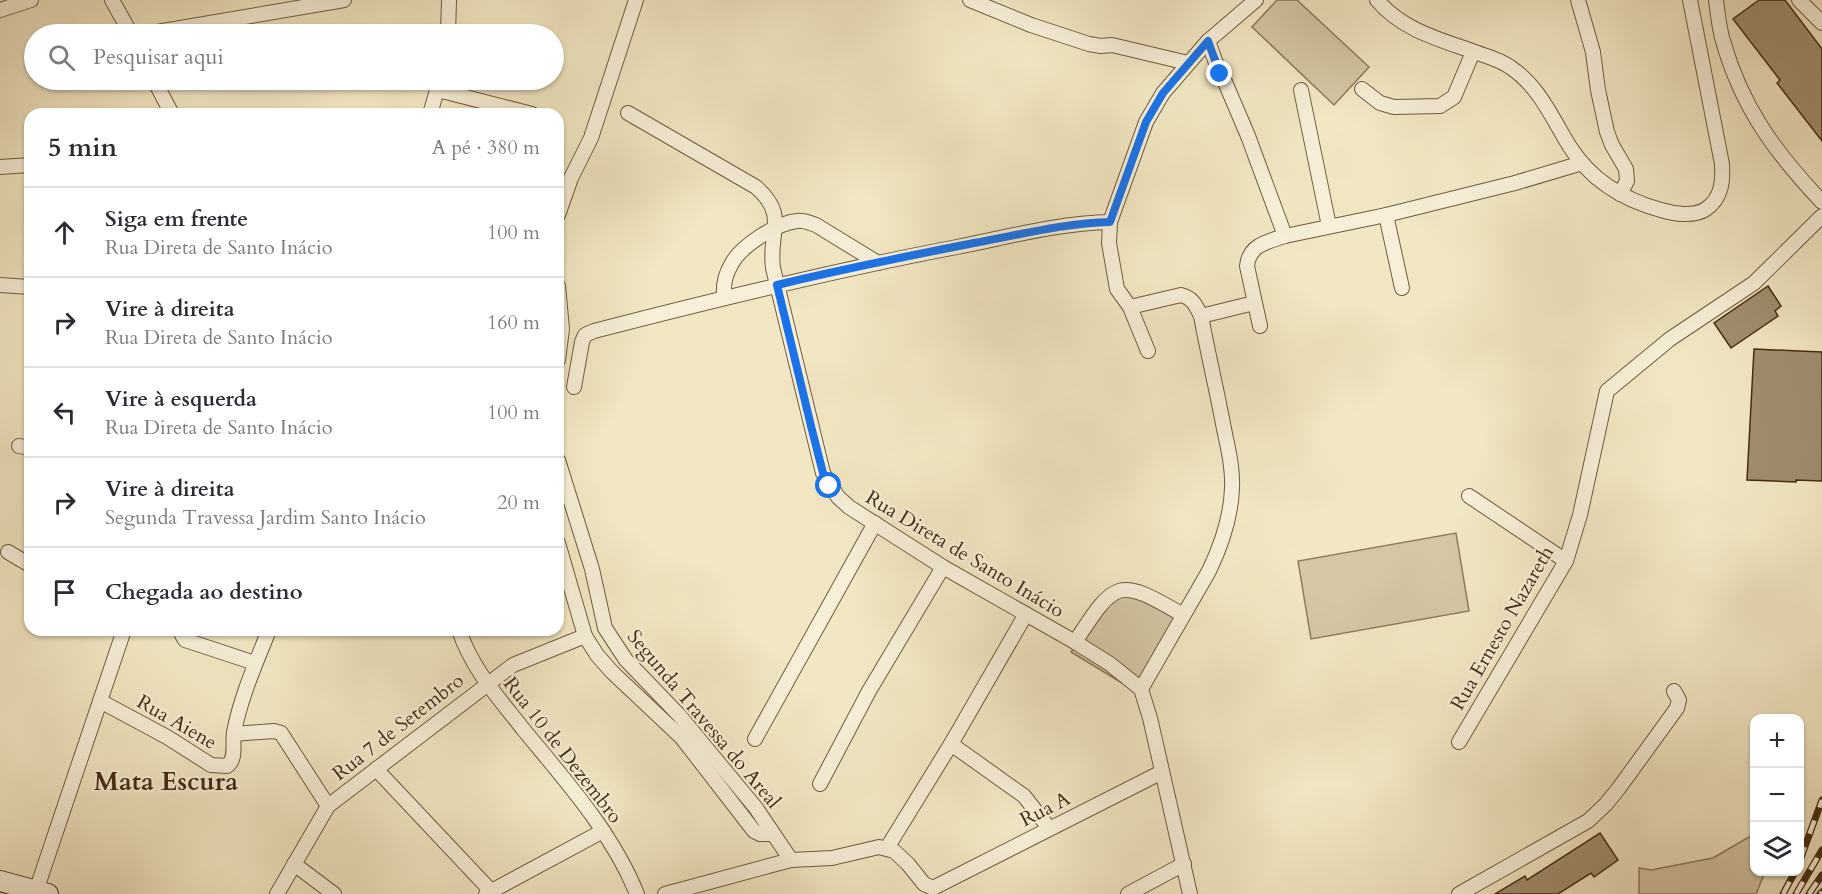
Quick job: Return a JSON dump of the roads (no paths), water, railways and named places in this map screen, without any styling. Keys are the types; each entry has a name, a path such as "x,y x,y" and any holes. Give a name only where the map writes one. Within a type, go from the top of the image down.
{"main road":[{"path":"0,881 42,892"}],"street":[{"path":"0,10 31,0"},
{"path":"112,0 125,24"},
{"path":"204,24 344,0"},
{"path":"448,24 449,0"},
{"path":"564,196 591,138 636,0"},
{"path":"970,0 1031,25 1089,44 1112,45 1188,63"},
{"path":"1148,351 1130,307 1117,289 1109,243 1110,222 1146,122 1163,93 1241,5 1257,0"},
{"path":"1377,0 1403,24 1508,65 1524,77 1538,93 1581,163 1607,187 1653,208 1683,214 1706,208 1719,193 1723,180 1722,164 1689,0"},
{"path":"1578,0 1593,51 1607,132 1626,169 1626,181 1620,194"},
{"path":"1716,0 1722,39 1746,102 1784,160 1822,202"},
{"path":"1799,0 1822,23"},
{"path":"1208,41 1248,136 1285,236"},
{"path":"1362,89 1380,103 1394,107 1440,106 1454,97 1473,52"},
{"path":"159,90 169,108"},
{"path":"432,108 437,90"},
{"path":"455,90 513,108"},
{"path":"1301,90 1329,226"},
{"name":"Rua Direta de Santo Inácio","path":"628,113 756,187 773,206 776,216 771,255 777,285 823,473 838,497 943,567 1110,664 1141,689"},
{"path":"1260,326 1247,266 1251,251 1259,245 1285,236 1386,215 1515,183 1581,163"},
{"path":"0,167 24,165"},
{"path":"1386,215 1402,288"},
{"name":"Rua Ernesto Nazareth","path":"1459,742 1566,561 1580,515 1607,391 1670,339 1754,283 1822,216"},
{"path":"724,297 723,284 731,264 739,253 775,228 790,222 806,221 816,225 878,263"},
{"path":"574,387 582,342 585,335 589,333 724,297 878,263 1052,228 1110,222"},
{"path":"0,285 24,287"},
{"path":"1130,307 1181,296 1191,299 1201,316 1229,456 1232,485 1226,531 1218,552 1141,689 1190,894"},
{"path":"1201,316 1254,303"},
{"name":"Segunda Travessa do Areal","path":"564,479 592,569 605,628 626,660 680,716 756,808 791,861"},
{"path":"1469,496 1566,561"},
{"path":"755,739 874,523"},
{"path":"8,552 24,561"},
{"path":"564,564 585,636 597,655 682,738 754,831 760,834 773,834"},
{"path":"820,784 869,691 943,567"},
{"path":"1075,642 1099,605 1119,589 1132,589 1146,594 1183,615"},
{"path":"665,894 791,861 832,858 871,848 886,848 951,744 1026,614"},
{"path":"42,892 122,636"},
{"path":"183,636 185,640 255,663"},
{"path":"266,636 244,693 234,734 281,733 328,806"},
{"name":"Rua 10 de Dezembro","path":"461,636 467,653 486,683 603,831 637,894"},
{"name":"Rua 7 de Setembro","path":"277,894 328,806 513,664 585,636"},
{"path":"1460,894 1588,821 1606,804 1677,708 1679,700 1674,691"},
{"name":"Rua Aiene","path":"100,701 167,737 211,765 227,766 233,759 234,734"},
{"path":"951,744 1024,796 1049,828"},
{"path":"375,769 489,893 603,831"},
{"name":"Rua A","path":"886,848 908,864 928,888 933,888 1162,772"},
{"path":"294,864 334,894"},
{"path":"1128,894 1184,864"}],"railway":[{"path":"1804,849 1822,800"},
{"path":"1796,894 1822,850"},
{"path":"1809,894 1822,875"},
{"path":"1783,894 1793,876"}],"district":[{"name":"Mata Escura","path":"166,781"}]}
